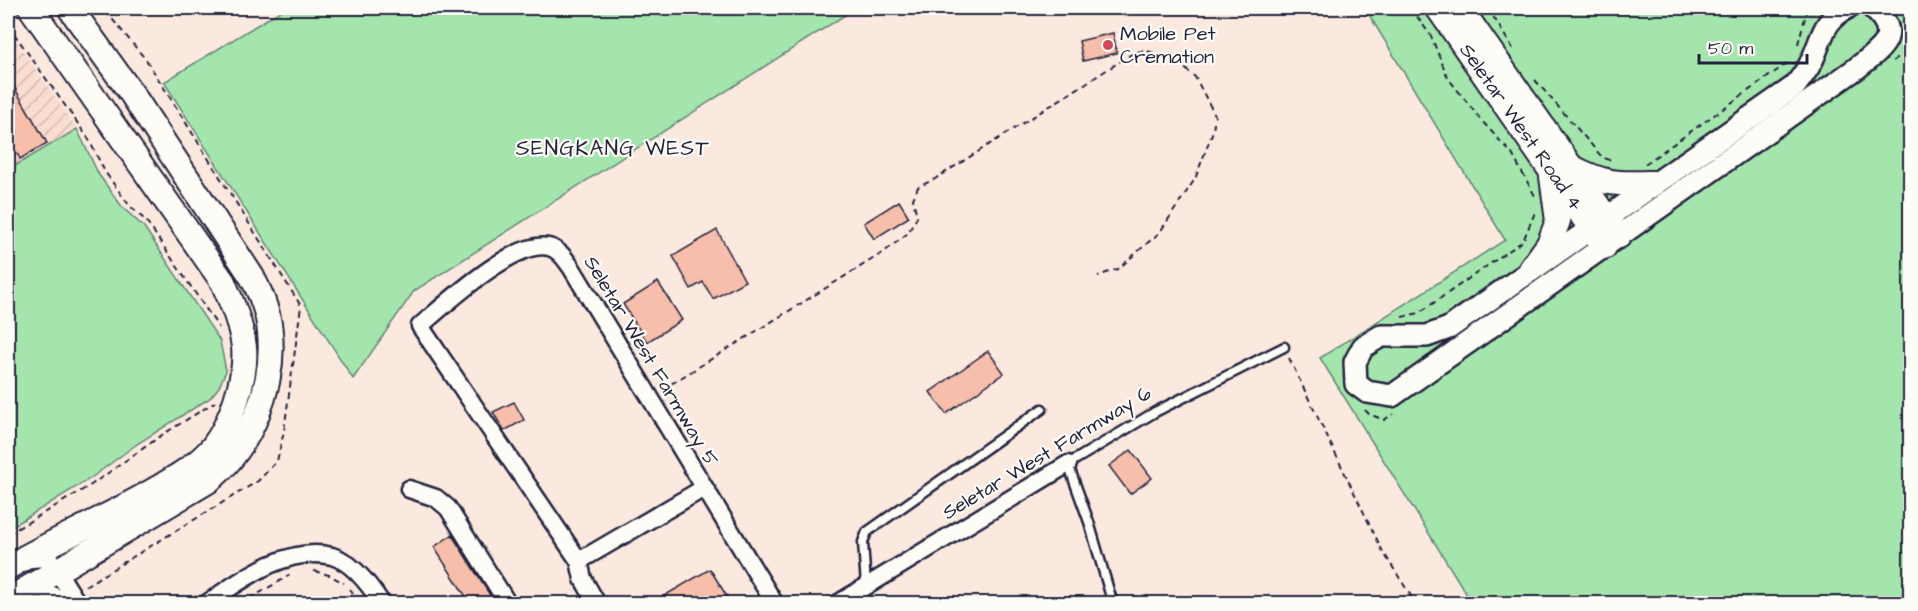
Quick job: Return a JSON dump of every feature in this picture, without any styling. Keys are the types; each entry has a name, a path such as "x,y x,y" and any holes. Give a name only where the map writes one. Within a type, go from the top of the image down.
{"main road":[{"path":"14,563 138,500 187,471 214,446 233,412 241,379 244,350 240,323 223,282 31,8"},
{"path":"8,600 218,473 243,441 262,401 270,364 270,333 260,292 252,277 132,94 70,8"},
{"name":"Seletar West Road 4","path":"1438,8 1560,169 1612,242"},
{"name":"Seletar West Road 4","path":"1460,8 1560,169"},
{"path":"1532,269 1549,244 1558,220 1560,169 1614,184 1647,175"}],"street":[{"path":"1847,8 1840,11 1827,25 1810,65 1795,86 1647,175 1598,222 1449,328 1427,336 1381,336 1363,347 1355,362 1356,384 1367,392 1392,396 1883,48 1888,32 1886,19 1873,8"},
{"name":"Seletar West Farmway 5","path":"579,561 420,326 470,283 521,250 549,247 560,252 566,260 775,603"},
{"name":"Seletar West Farmway 6","path":"837,603 1068,464"},
{"path":"597,603 583,579 579,561 704,488"},
{"path":"409,489 436,498 448,508 508,603"},
{"path":"206,603 268,566 292,557 314,554 334,557 351,568 370,586 382,603"},
{"path":"14,563 49,558 73,600"},
{"path":"29,588 73,600"}],"lane":[{"name":"Seletar West Farmway 6","path":"1068,464 1155,412 1284,347"},
{"path":"866,586 863,542 867,532 1042,409"},
{"path":"1068,464 1089,522 1113,603"}],"path":[{"path":"1411,8 1431,36 1448,78 1481,120 1512,154 1537,200"},
{"path":"1488,8 1516,53"},
{"path":"1797,48 1807,10 1810,8"},
{"path":"8,24 88,138 105,171 129,205 147,222 223,334"},
{"path":"650,397 884,252 908,233 917,217 913,199 918,187 935,179 1135,52 1147,51 1174,59 1195,77 1215,115 1213,131 1195,179 1160,232 1118,270 1098,276"},
{"path":"1647,175 1795,58"},
{"path":"1534,79 1602,158 1611,161"},
{"path":"1419,313 1523,241 1535,215 1536,207"},
{"path":"1284,347 1382,550 1416,603"},
{"path":"8,534 91,484 219,399"},
{"path":"73,600 258,482 277,461"},
{"path":"314,571 345,583 361,603"},
{"path":"241,603 292,573"}],"shaded area":[{"path":"8,29 77,129 8,170"}],"green space":[{"path":"285,8 856,8 414,291 353,379 164,82"},
{"path":"1365,8 1910,8 1910,603 1472,603 1320,358 1505,240"},
{"path":"77,129 99,175 123,208 144,227 220,341 226,371 219,387 210,398 137,444 91,478 8,529 8,170"}],"building":[{"path":"1113,33 1117,53 1083,61 1079,41"},
{"path":"8,77 47,143 20,159 17,153 8,158"},
{"path":"899,201 909,217 874,239 864,223"},
{"path":"717,230 745,281 713,299 703,282 691,289 673,256"},
{"path":"658,282 682,320 647,342 623,304"},
{"path":"988,351 1004,373 946,414 930,392"},
{"path":"514,402 524,420 504,431 493,412"},
{"path":"1131,450 1152,478 1130,494 1109,466"},
{"path":"452,535 495,603 470,603 434,547"},
{"path":"710,569 731,603 652,603"}],"place":[{"name":"Mobile Pet Cremation","path":"1108,45"}],"district":[{"name":"SENGKANG WEST","path":"613,148"}]}
